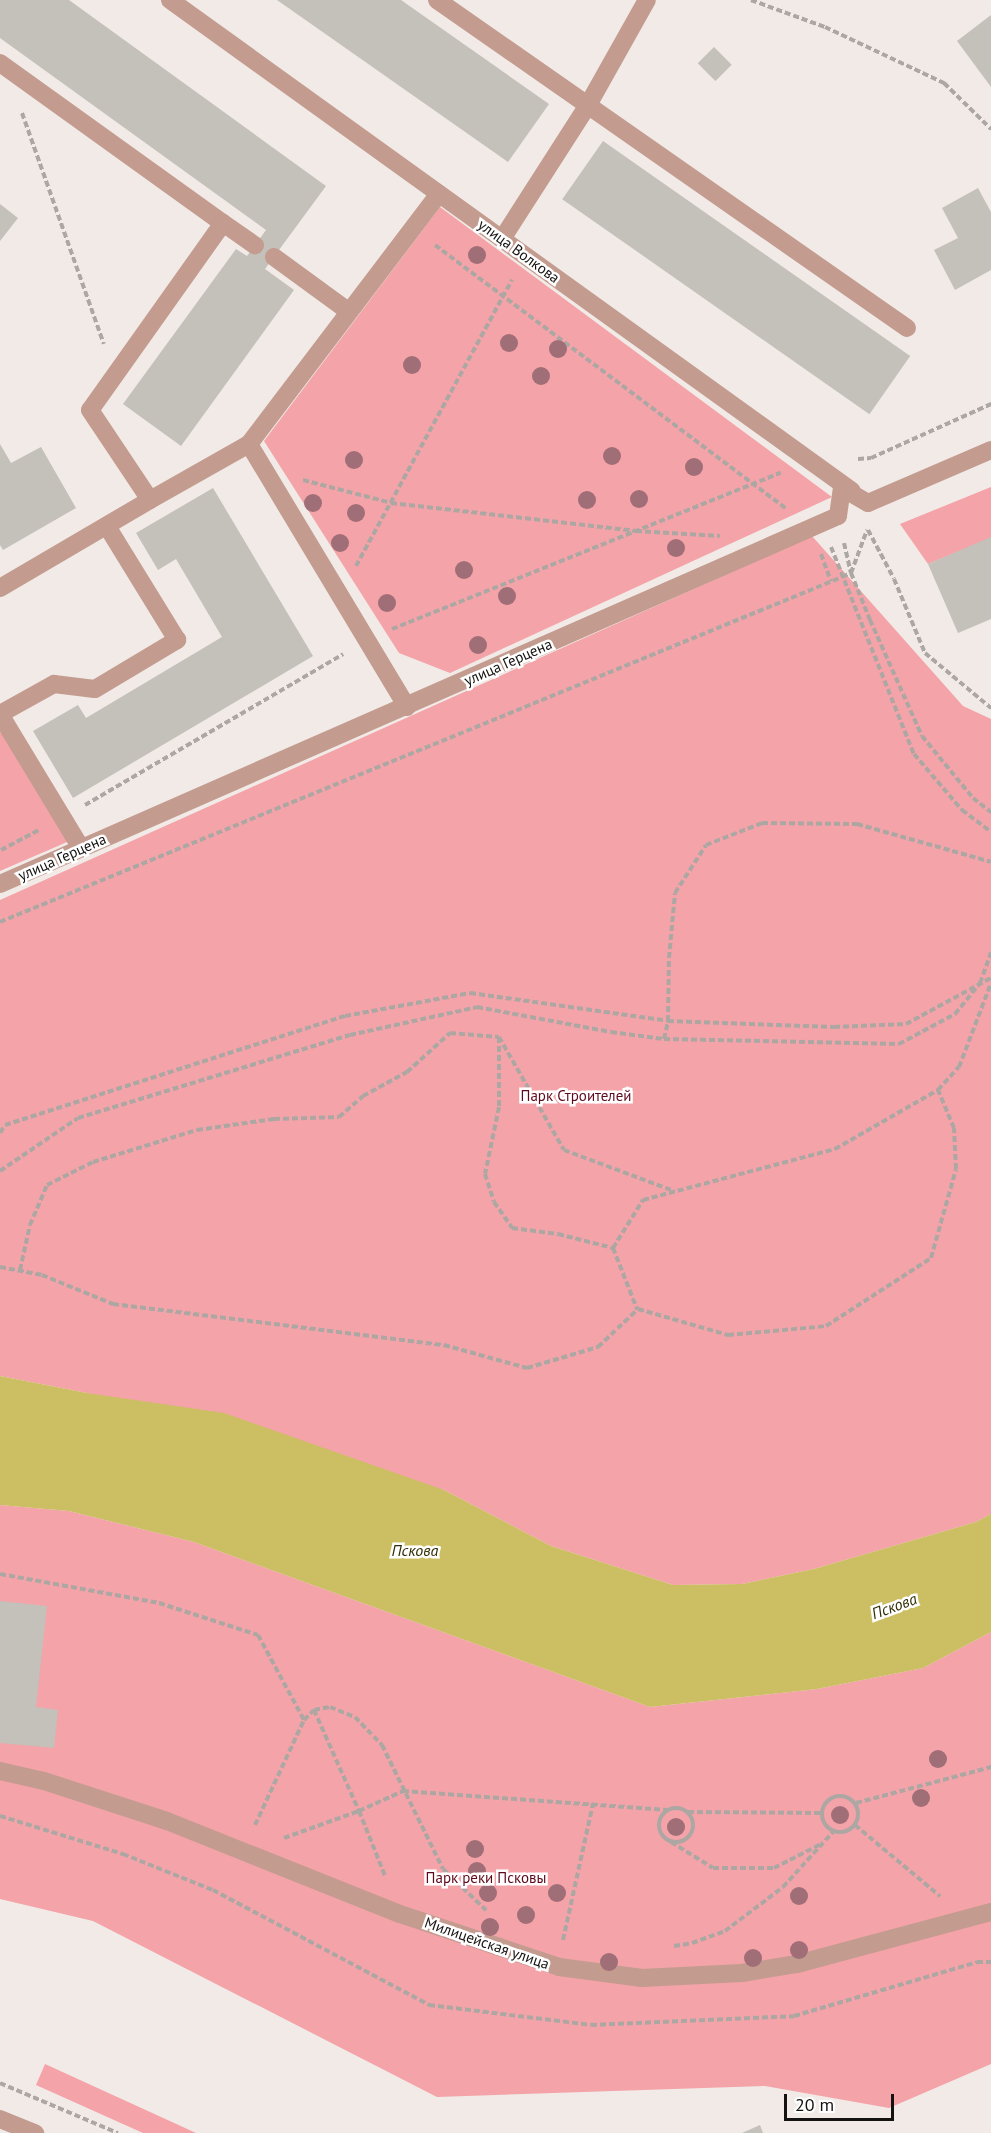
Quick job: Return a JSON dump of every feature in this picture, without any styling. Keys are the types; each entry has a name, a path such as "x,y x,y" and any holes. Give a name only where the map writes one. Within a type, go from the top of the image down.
{"street":[{"name":"улица Волкова","path":"170,0 868,503"},
{"path":"437,0 907,328"},
{"path":"501,239 588,105 647,0"},
{"path":"0,63 255,245"},
{"path":"0,588 249,444 439,194"},
{"path":"150,500 90,410 223,223"},
{"path":"274,257 348,311"},
{"path":"249,444 407,706"},
{"path":"824,523 842,488 868,503 991,450"},
{"name":"улица Герцена","path":"0,884 824,523"},
{"path":"81,848 0,714 54,684 95,689 177,640 107,526"},
{"name":"Милицейская улица","path":"0,1771 44,1781 156,1817 400,1914 559,1967 642,1978 742,1973 797,1964 991,1912"},
{"path":"0,2119 35,2133"}],"path":[{"path":"751,0 825,27 944,84 991,129"},
{"path":"21,111 115,376"},
{"path":"412,227 756,483 824,523 851,573 922,736 973,798 991,812"},
{"path":"340,595 525,256"},
{"path":"810,461 871,458 991,404"},
{"path":"264,469 391,503 636,531 727,537"},
{"path":"824,523 842,577 914,754 962,810 991,832"},
{"path":"824,523 831,581"},
{"path":"0,922 851,573 868,529 878,525"},
{"path":"868,529 894,579 925,653 991,708"},
{"path":"664,1038 668,1021 669,958 675,893 706,845 762,823 857,824 991,862"},
{"path":"0,1172 78,1118 350,1035 477,1007 611,1032 664,1038 899,1044 955,1014 980,984 991,952"},
{"path":"0,1133 3,1126 345,1017 470,993 668,1021 834,1027 906,1024 991,978"},
{"path":"613,1248 644,1200 835,1149 938,1090 959,1067 991,983"},
{"path":"20,1270 30,1225 47,1185 93,1162 197,1130 274,1119 339,1117 363,1096 407,1071 450,1033 499,1037"},
{"path":"499,1037 564,1150 674,1191"},
{"path":"499,1037 499,1107 485,1174 494,1202 512,1228 558,1234 613,1248"},
{"path":"638,1309 728,1335 826,1326 931,1258 956,1169 954,1128 938,1090"},
{"path":"613,1248 638,1309"},
{"path":"0,1267 42,1275 113,1304 444,1346 527,1368 598,1347 638,1309"},
{"path":"0,1574 159,1604 258,1635 304,1720"},
{"path":"243,1852 304,1720 314,1710 330,1707 355,1717 382,1745 443,1869 488,1912 499,1917"},
{"path":"314,1710 359,1811 400,1914"},
{"path":"856,1803 991,1767"},
{"path":"243,1852 359,1811 403,1791 667,1810 678,1808 688,1812 822,1813"},
{"path":"836,1797 847,1797 856,1803 859,1815 855,1825 845,1832 833,1832 825,1824 822,1813 826,1802 836,1797"},
{"path":"562,1943 592,1803"},
{"path":"667,1810 660,1819 659,1825 663,1836 713,1868 774,1868 825,1842"},
{"path":"672,1842 684,1841 692,1833 693,1821 688,1812"},
{"path":"855,1825 968,1919"},
{"path":"671,1946 692,1943 725,1930 783,1887 833,1832"},
{"path":"552,1939 574,1945"},
{"path":"0,2083 118,2133"}],"green space":[{"path":"440,207 832,497 450,673 399,653 264,441"},
{"path":"991,487 991,538 928,564 900,524"},
{"name":"Парк Строителей","path":"812,536 963,706 991,719 991,1514 976,1522 814,1569 742,1584 673,1585 551,1546 444,1490 87,1393 0,1376 0,900"},
{"path":"14,725 81,836 0,871 0,733"},
{"name":"Парк реки Псковы","path":"0,1505 69,1511 194,1542 650,1707 817,1689 923,1668 991,1632 991,2064 889,2108 765,2086 437,2097 93,1921 0,1899"},
{"path":"45,2064 196,2133 143,2133 36,2085"}],"water":[{"name":"Пскова","path":"0,1376 87,1393 224,1413 444,1490 551,1546 673,1585 742,1584 814,1569 976,1522 991,1514 991,1632 923,1668 817,1689 650,1707 194,1542 69,1511 0,1505"}],"building":[{"path":"0,0 69,0 326,186 265,269 294,290 181,446 123,404 236,249 247,256 266,230 0,38"},
{"path":"277,0 401,0 549,104 508,162"},
{"path":"991,15 991,87 957,41"},
{"path":"714,47 732,65 715,81 698,63"},
{"path":"603,141 910,356 869,414 562,199"},
{"path":"978,188 991,212 991,270 955,290 934,250 958,238 942,208"},
{"path":"0,204 18,218 0,241"},
{"path":"0,444 11,463 41,447 76,508 3,550 0,545"},
{"path":"213,488 313,656 73,798 33,731 78,705 86,718 222,637 176,559 158,570 136,533"},
{"path":"991,537 991,619 958,633 928,564"},
{"path":"0,1601 47,1606 36,1707 58,1710 54,1748 0,1743"},
{"path":"760,2125 763,2133 742,2133"}]}
